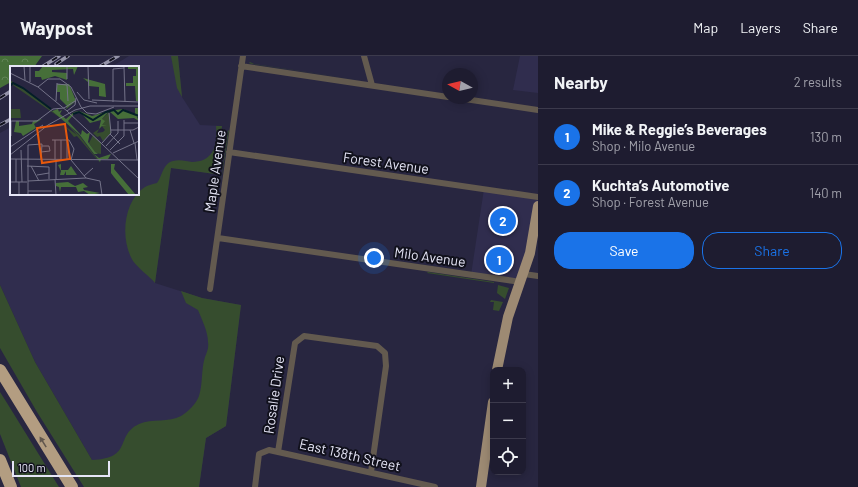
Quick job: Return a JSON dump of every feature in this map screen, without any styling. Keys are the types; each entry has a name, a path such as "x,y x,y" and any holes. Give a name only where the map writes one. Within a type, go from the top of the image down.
{"highway":[{"path":"0,370 72,487"},
{"path":"0,460 11,487"}],"main road":[{"path":"498,367 506,322 522,278 534,234 538,206"},
{"path":"481,487 493,403"}],"street":[{"name":"Maple Avenue","path":"210,289 243,56"},
{"path":"364,56 372,86"},
{"path":"241,66 442,96"},
{"path":"478,101 538,110"},
{"name":"Forest Avenue","path":"230,152 538,198"},
{"name":"Milo Avenue","path":"218,238 522,278 538,276"},
{"name":"Rosalie Drive","path":"278,452 295,343 304,336 377,346 385,353 386,366 372,472"},
{"name":"East 138th Street","path":"255,487 259,454 269,450 435,487"}],"shaded area":[{"path":"129,56 178,56 182,97 200,125 222,126 215,174 171,168 155,283 202,298 241,305 226,426 206,438 199,487 92,460 35,362 0,285 0,133 10,128 10,195 139,195 139,66 113,66"},
{"path":"520,56 538,56 538,93 513,90"},
{"path":"484,189 538,197 538,238 534,237 521,282 471,275"}],"green space":[{"path":"0,56 42,56 35,66 10,66 10,83 0,88"},
{"path":"171,56 178,56 182,97 177,88"},
{"path":"249,63 254,64 366,81 252,64"},
{"path":"216,126 222,126 215,174 171,168 155,283 135,264 129,252 125,232 128,211 137,195 139,195 139,192 146,186 157,183 167,164 178,160 192,162 199,161 210,155 215,145"},
{"path":"228,130 229,131 220,187"},
{"path":"427,273 494,282 494,283"},
{"path":"0,285 35,362 92,460 114,455 119,451 127,434 139,424 149,421 176,418 189,410 198,399 204,362 208,348 208,338 198,310 186,303 181,291 202,298 241,305 226,426 206,438 199,487 84,487 37,412 0,348"},
{"path":"498,285 509,288 505,299 497,293"},
{"path":"491,300 503,302 499,311 493,310 494,302 490,302"},
{"path":"0,392 59,487 21,487 0,434"}],"railway":[{"path":"44,66 59,56"},
{"path":"56,64 68,56"},
{"path":"101,66 118,56"},
{"path":"0,98 10,92"},
{"path":"0,125 10,120"}],"place":[{"name":"Kuchta’s Automotive","path":"503,221"},
{"name":"Mike & Reggie’s Beverages","path":"499,260"}]}
